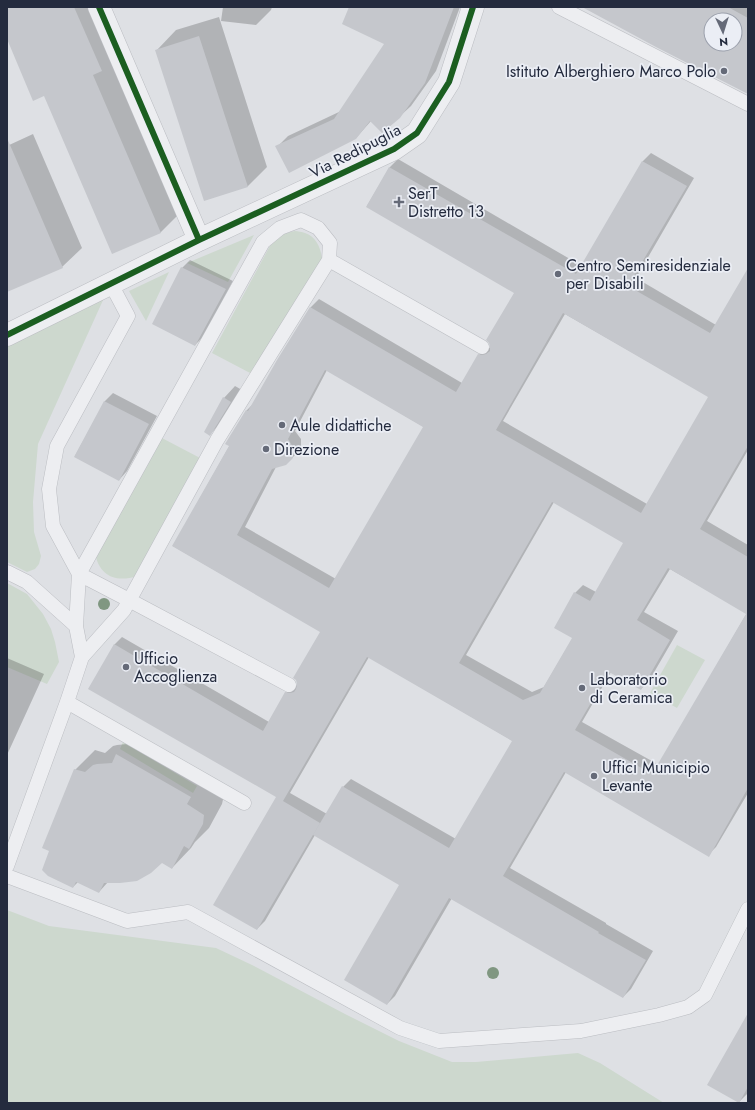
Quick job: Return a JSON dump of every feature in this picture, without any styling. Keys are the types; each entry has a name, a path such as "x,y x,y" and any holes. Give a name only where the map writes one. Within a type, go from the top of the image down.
{"street":[{"path":"99,7 200,240"},
{"name":"Via Redipuglia","path":"7,335 200,240 394,149 417,133 449,82 466,9"}],"lane":[{"path":"559,7 748,104"},
{"path":"7,866 82,657 124,610 217,440 329,260 330,243 318,228 301,220 280,228 263,242 79,574 76,626 82,657"},
{"path":"329,260 482,346"},
{"path":"111,284 128,316 57,446 49,489 53,526 79,574 289,685"},
{"path":"7,572 27,582 76,626"},
{"path":"67,702 244,803"},
{"path":"7,876 127,921 188,912 400,1028 439,1041 581,1031 659,1015 688,1007 705,995 748,909"}],"shaded area":[{"path":"295,231 303,232 316,241 320,249 322,262 252,374 212,353 271,244 282,235"},
{"path":"254,235 228,282 187,263"},
{"path":"169,272 146,321 129,291"},
{"path":"104,298 38,444 33,502 34,532 41,556 39,564 35,569 27,572 7,562 7,344"},
{"path":"160,437 202,459 137,576 122,579 110,576 100,567 95,553"},
{"path":"7,583 27,594 43,614 51,629 59,662 47,684 7,667"},
{"path":"677,645 705,660 677,708 650,693"},
{"path":"123,742 197,786 193,793 120,749"},
{"path":"7,910 49,926 216,948 399,1041 452,1062 476,1062 578,1053 600,1063 664,1103 7,1103"}],"building":[{"path":"7,7 74,7 102,71 93,75 161,233 112,254 44,96 33,101 7,39"},
{"path":"349,7 454,7 425,83 400,118 382,133 370,121 356,139 289,173 275,146 334,119 384,44 342,24"},
{"name":"Istituto Alberghiero Marco Polo","path":"582,7 728,7 737,12 703,12 703,52 743,52 743,15 748,18 748,94"},
{"path":"199,36 248,187 204,201 155,50"},
{"path":"7,138 63,268 7,292"},
{"path":"642,161 687,186 628,286 710,333 748,268 748,446 700,529 748,557 748,788 709,857 564,772 503,876 646,960 623,998 449,898 387,1005 344,980 399,885 313,835 342,786 449,848 512,741 367,657 283,801 320,823 257,930 213,905 276,797 88,689 114,644 263,731 285,692 294,692 296,689 296,680 293,678 320,632 172,546 229,446 225,444 246,410 248,411 277,360 310,307 456,392 478,354 486,354 490,351 489,343 486,340 514,293 366,207 389,167 576,274","holes":["563,313 708,397 641,513 496,430","325,370 423,427 329,588 237,535 272,469 286,465 293,458 293,447 288,439","552,502 623,543 590,601 574,592 554,628 572,638 540,693 523,700 459,663","668,568 746,614 652,774 575,730 609,672 641,690 670,640 637,620"]},
{"path":"181,267 226,289 195,346 152,324"},
{"path":"223,397 231,402 210,436 204,432"},
{"path":"104,401 149,424 119,481 74,457"},
{"path":"116,754 191,797 187,804 204,815 203,824 189,849 184,846 172,869 162,863 151,873 137,881 104,883 99,893 76,882 73,888 48,876 42,870 49,851 42,848 74,769 85,772 93,765 112,763"},
{"path":"748,1013 748,1087 739,1103 707,1085"}],"cycle path":[{"path":"99,7 199,240"},
{"path":"7,335 199,240 394,149 417,133 449,82 473,7"}],"place":[{"name":"Istituto Alberghiero Marco Polo","path":"724,71"},
{"name":"SerT Distretto 13","path":"399,202"},
{"name":"Centro Semiresidenziale per Disabili","path":"558,274"},
{"name":"Aule didattiche","path":"282,425"},
{"name":"Direzione","path":"266,449"},
{"name":"Ufficio Accoglienza","path":"126,667"},
{"name":"Laboratorio di Ceramica","path":"582,688"},
{"name":"Uffici Municipio Levante","path":"594,776"}]}
